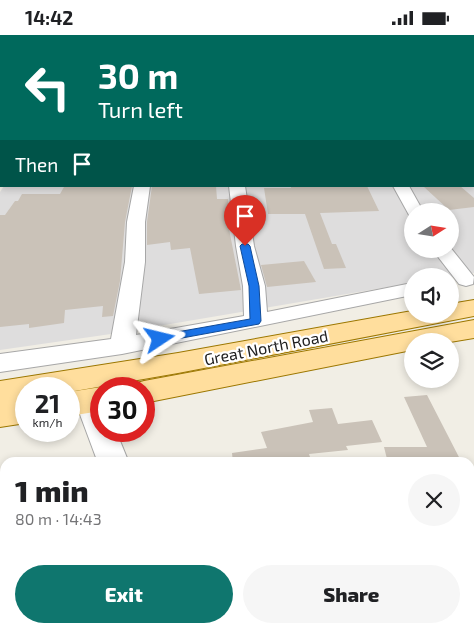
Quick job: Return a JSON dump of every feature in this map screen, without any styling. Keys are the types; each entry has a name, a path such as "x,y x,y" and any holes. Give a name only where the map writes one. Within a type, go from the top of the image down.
{"main road":[{"path":"459,311 474,308"},
{"name":"Great North Road","path":"0,392 178,363 404,321"},
{"name":"Great North Road","path":"155,390 474,329"},
{"path":"0,415 15,413"}],"street":[{"path":"122,346 135,262 136,222 142,187"},
{"path":"237,187 245,246 254,286 256,321"},
{"path":"403,187 411,203"},
{"path":"448,258 463,281"},
{"path":"0,363 122,346 404,291"},
{"path":"86,402 111,457"}],"shaded area":[{"path":"3,187 474,187 474,273 459,276 459,268 404,268 404,284 111,334 0,350 0,192"}],"building":[{"path":"64,187 132,187 125,222 120,281 113,316 102,317 103,306 65,310 64,323 29,328 29,324 0,327 0,215 5,215 22,194 60,194"},
{"path":"152,187 216,187 217,199 228,199 231,222 229,222 231,229 229,229 241,290 199,294 190,248 171,250 170,242 147,245 147,222"},
{"path":"367,187 379,211 320,213 332,244 336,244 346,268 324,269 305,214 268,214 264,188"},
{"path":"424,187 461,187 474,198 474,207 459,209 459,203 441,203"},
{"path":"304,261 316,282 267,287 261,265"},
{"path":"427,395 459,457 386,457 384,447 427,447 404,397"},
{"path":"332,408 338,424 372,420 382,442 346,446 348,450 309,454 310,457 232,457 232,453 267,448 261,432 313,422 309,410"}],"route":[{"path":"160,339 256,321 254,286 245,246"}]}
